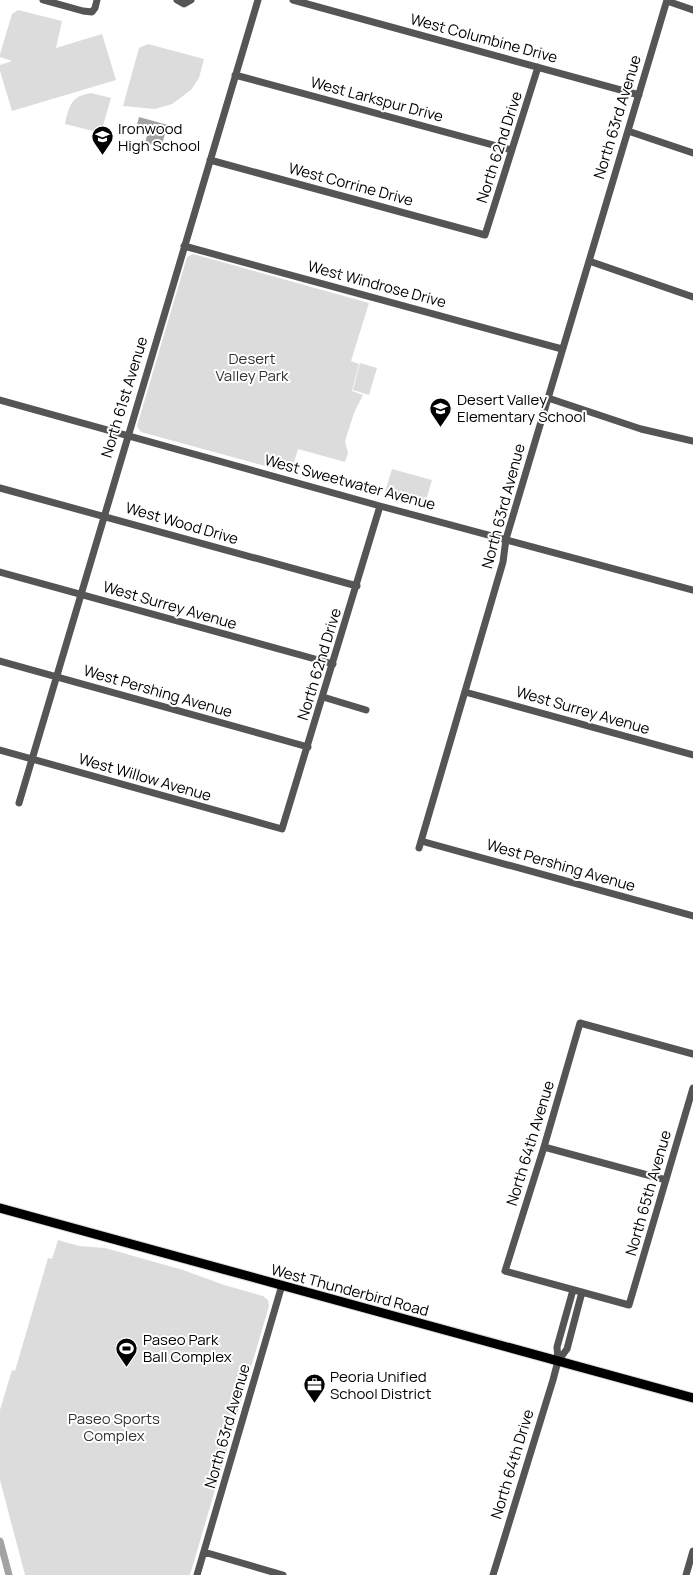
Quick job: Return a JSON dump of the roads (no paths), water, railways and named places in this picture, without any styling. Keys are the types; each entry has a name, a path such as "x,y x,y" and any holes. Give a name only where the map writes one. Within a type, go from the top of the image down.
{"main road":[{"name":"West Thunderbird Road","path":"0,1208 693,1398"}],"street":[{"path":"43,0 92,12 97,0"},
{"path":"177,0 184,4 191,0"},
{"name":"North 61st Avenue","path":"19,803 258,0"},
{"name":"West Columbine Drive","path":"294,0 639,95"},
{"path":"667,0 693,10"},
{"name":"North 63rd Avenue","path":"420,844 503,562 506,539 667,0"},
{"name":"North 62nd Drive","path":"485,235 538,67"},
{"name":"West Larkspur Drive","path":"235,75 511,150"},
{"path":"628,131 693,153"},
{"name":"West Corrine Drive","path":"210,160 485,235"},
{"name":"West Windrose Drive","path":"184,246 562,349"},
{"path":"589,261 693,297"},
{"path":"548,398 641,429 693,441"},
{"name":"West Sweetwater Avenue","path":"0,400 380,506 693,590"},
{"name":"West Wood Drive","path":"0,488 357,586"},
{"name":"North 62nd Drive","path":"282,829 380,506"},
{"name":"West Surrey Avenue","path":"0,572 333,664"},
{"name":"West Pershing Avenue","path":"0,661 308,747"},
{"name":"West Surrey Avenue","path":"465,692 693,755"},
{"path":"323,697 366,710"},
{"name":"West Willow Avenue","path":"0,750 282,829"},
{"name":"West Pershing Avenue","path":"420,844 693,916"},
{"name":"North 64th Avenue","path":"574,1290 505,1271 544,1148 580,1023 693,1054"},
{"name":"North 65th Avenue","path":"582,1292 629,1305 693,1088"},
{"path":"544,1148 666,1180"},
{"name":"North 63rd Avenue","path":"197,1575 282,1285"},
{"path":"574,1290 582,1292"},
{"name":"North 64th Drive","path":"558,1361 557,1347 574,1290"},
{"name":"North 64th Drive","path":"493,1575 558,1361 567,1349 582,1292"},
{"path":"565,1319 574,1322"},
{"path":"686,1575 693,1551"},
{"path":"204,1552 283,1575"}],"waterway":[{"path":"0,1541 9,1575"}],"place":[{"name":"Ironwood High School","path":"102,156"},
{"name":"Desert Valley Elementary School","path":"441,427"},
{"name":"Paseo Park Ball Complex","path":"127,1367"},
{"name":"Peoria Unified School District","path":"314,1404"}],"park label":[{"name":"Desert Valley Park","path":"252,366"},
{"name":"Paseo Sports Complex","path":"114,1426"}]}
